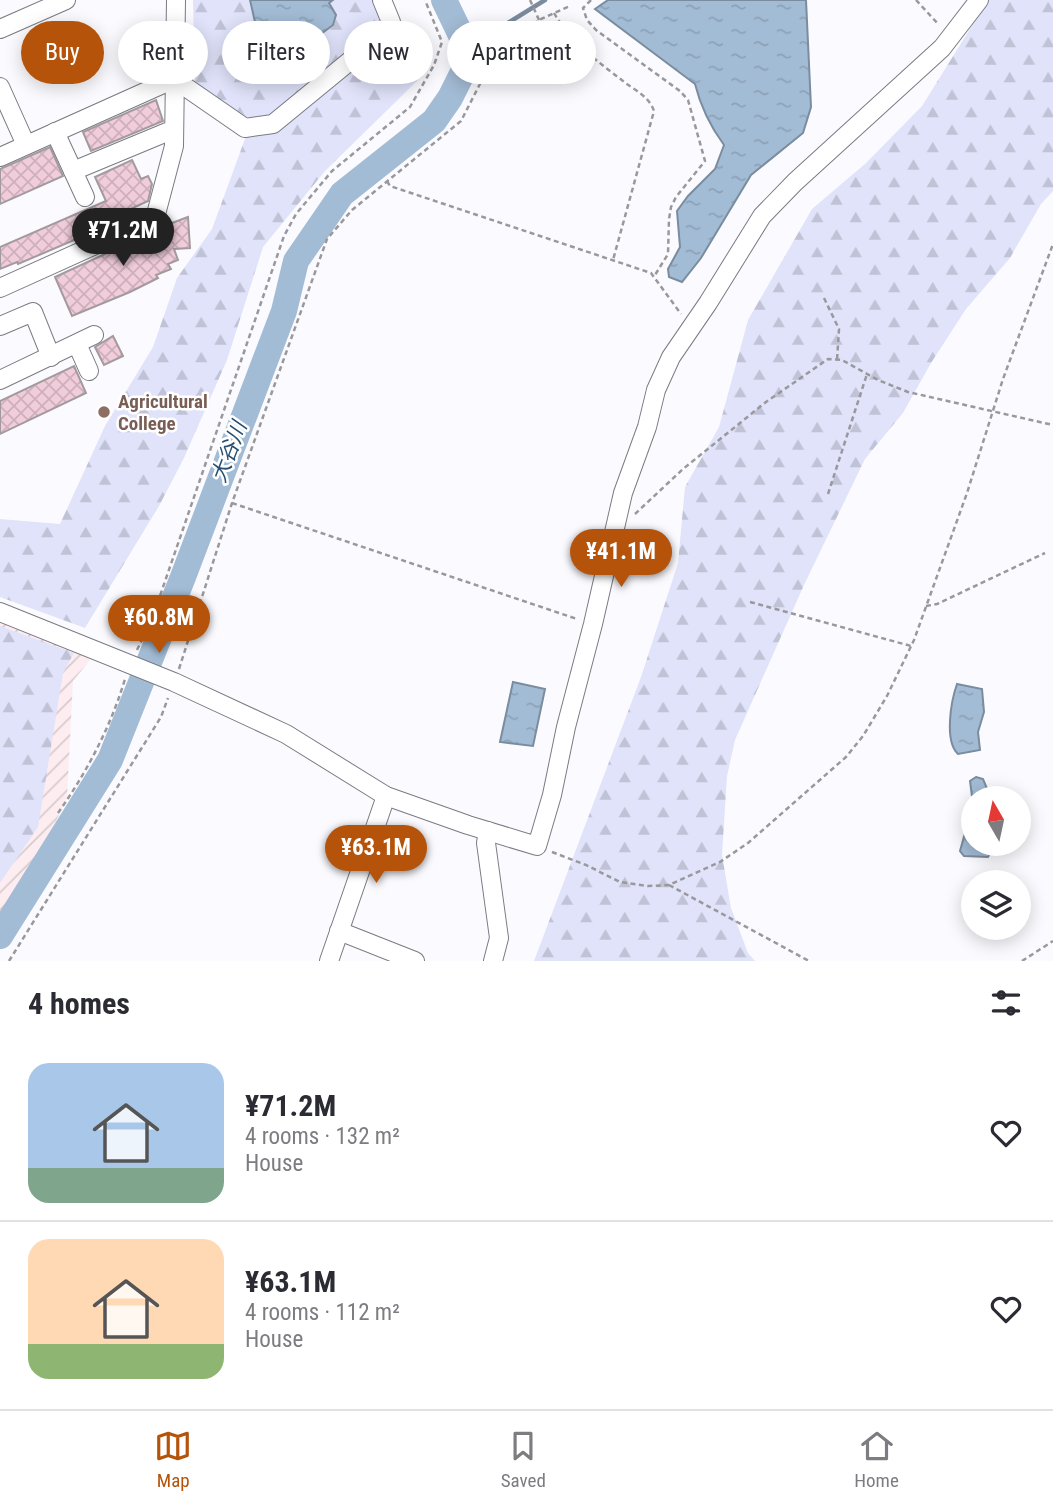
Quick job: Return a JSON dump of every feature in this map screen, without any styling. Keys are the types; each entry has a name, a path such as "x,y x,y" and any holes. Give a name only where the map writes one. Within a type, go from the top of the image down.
{"street":[{"path":"175,21 176,0"},
{"path":"181,84 245,128 273,124 390,28 391,22 382,0"},
{"path":"0,612 172,681 286,734 386,796 537,846 552,795 623,493 647,428 656,390 671,357 762,216 795,182 942,48 979,0"},
{"path":"0,29 61,1"},
{"path":"0,157 163,84"},
{"path":"0,288 155,218 174,146 174,84"},
{"path":"0,87 26,145"},
{"path":"55,132 85,197"},
{"path":"74,171 167,132 174,134"},
{"path":"0,326 33,312 51,357"},
{"path":"0,380 94,335"},
{"path":"77,344 89,371"},
{"path":"329,961 386,796"},
{"path":"488,831 486,842 499,938 493,961"},
{"path":"339,931 415,961"}],"path":[{"path":"58,813 106,732 152,619 284,236 296,214 332,171 410,107 434,65 442,42 425,0"},
{"path":"530,0 538,18"},
{"path":"591,0 583,8 584,14 596,30 670,83 688,100 705,161 671,207 668,254 654,276"},
{"path":"916,0 950,38"},
{"path":"9,961 161,717 232,503 327,239 352,210 461,121 482,78 498,55 519,34 538,18 570,6"},
{"path":"554,13 561,26 574,40 638,91 654,111 613,260"},
{"path":"387,181 390,186 651,273 681,314"},
{"path":"537,846 620,882 648,886 669,885 720,862 748,843 846,757 863,736 887,696 911,646 1053,244"},
{"path":"824,298 839,329 837,360"},
{"path":"615,527 624,525 683,469 766,402 828,359 842,360 908,392 1053,425"},
{"path":"828,494 867,373"},
{"path":"232,503 593,624"},
{"path":"926,606 937,604 1045,553"},
{"path":"750,602 911,646"},
{"path":"669,885 809,961"},
{"path":"1023,961 1053,941"}],"shaded area":[{"path":"0,615 85,647 90,660 73,681 67,798 40,855 0,914"}],"green space":[{"path":"193,0 249,0 254,21 222,21 222,84 310,84 269,117 247,117 195,84 208,84 208,21 194,21"},
{"path":"335,0 372,0 381,21 344,21 344,56 330,68 330,28 336,17 328,4"},
{"path":"988,0 1053,0 1053,191 1041,204 1010,258 966,309 903,413 865,459 804,585 735,740 727,776 722,855 731,908 748,953 755,961 534,961 641,677 678,563 685,487 719,427 748,320 812,209 866,163 922,106"},
{"path":"344,75 344,84 414,84 325,171 263,247 227,360 184,458 159,506 85,628 0,597 0,519 60,524 105,426 153,347 177,278 212,229 246,136 271,134"},
{"path":"0,626 74,653 63,673 38,827 0,883"}],"water":[{"path":"250,0 333,0 329,3 336,15 330,27 330,21 255,21"},
{"path":"608,0 806,0 811,107 803,133 751,175 701,258 682,282 669,277 668,269 680,247 677,211 715,169 724,145 706,116 695,84 595,9"},
{"path":"513,682 545,689 533,746 500,742"},
{"path":"957,684 982,689 984,712 978,732 980,750 958,754 950,731 951,710"},
{"path":"976,777 983,779 986,786 971,786 970,781"}],"building":[{"path":"156,100 163,121 91,151 83,132"},
{"path":"50,147 63,176 0,204 0,169"},
{"path":"132,160 141,179 148,176 152,184 148,201 98,224 100,229 0,269 0,247 106,201 95,177"},
{"path":"188,217 190,248 174,249 178,260 168,264 171,269 156,275 158,278 130,292 72,316 55,277 168,225 171,231 172,223"},
{"path":"113,336 123,356 104,365 95,347"},
{"path":"74,366 86,393 0,434 0,401"}],"waterway":[{"name":"大谷川","path":"0,936 110,760 284,311 296,261 342,194 434,121 450,98 471,56 444,0"},
{"path":"511,21 545,0"}],"place":[{"name":"Agricultural College","path":"104,412"}]}
